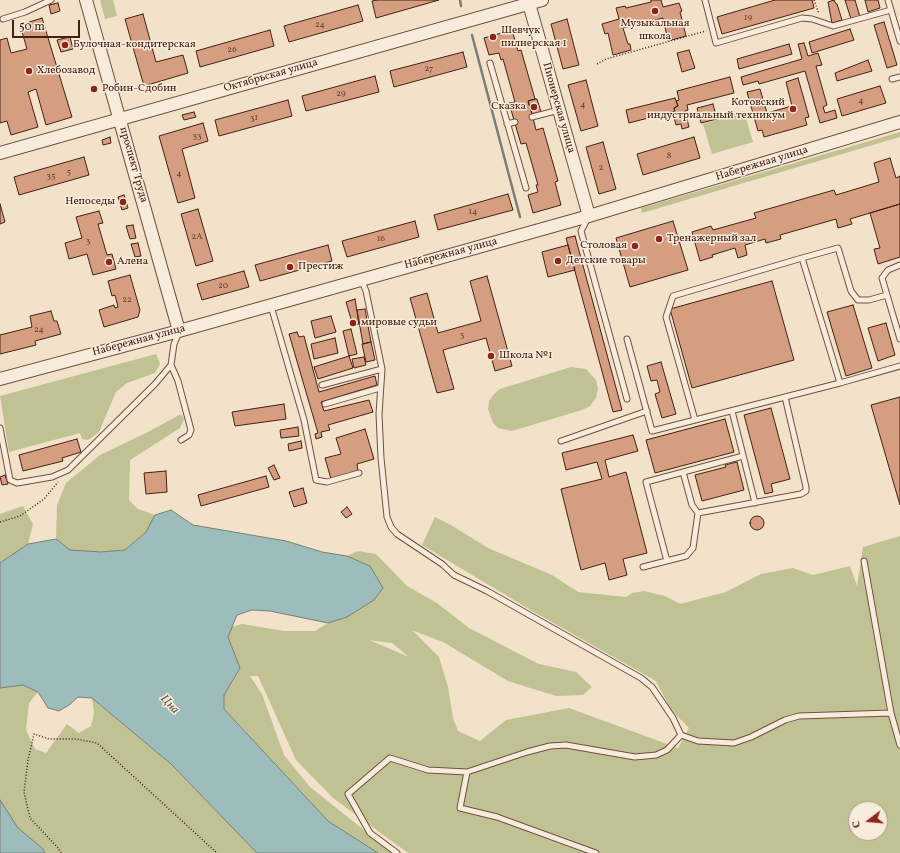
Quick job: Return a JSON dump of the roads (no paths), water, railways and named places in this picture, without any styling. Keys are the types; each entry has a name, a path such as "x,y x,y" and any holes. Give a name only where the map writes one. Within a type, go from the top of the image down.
{"street":[{"name":"проспект Труда","path":"86,0 179,331"},
{"name":"Октябрьская улица","path":"0,153 528,2 542,0"},
{"name":"Пионерская улица","path":"528,2 589,216"},
{"name":"Набережная улица","path":"0,379 179,331 589,216 900,122"}],"lane":[{"path":"3,19 25,12 51,0"},
{"path":"705,0 716,43 802,18 833,26 891,10"},
{"path":"888,0 900,41"},
{"path":"490,63 526,188"},
{"path":"892,79 900,77"},
{"path":"532,117 559,110"},
{"path":"507,124 514,122"},
{"path":"589,216 581,231 627,399"},
{"path":"695,420 666,317 673,296 838,248 851,291 858,300 869,300 887,295"},
{"path":"802,258 840,383"},
{"path":"900,266 888,270 882,278 900,339"},
{"path":"361,279 366,291 382,369 379,414 381,458 387,517 391,527 397,534 442,564 454,575 487,591 641,678 652,687 673,718 681,735 698,741 734,743 751,737 785,720 799,716 891,713"},
{"path":"271,305 304,420 316,480 327,482 359,473"},
{"path":"179,331 174,344 171,365 178,381 191,430 189,435 181,440"},
{"path":"627,339 652,431 840,383 900,366"},
{"path":"0,428 10,480 17,483 52,477 68,470 150,390 171,365"},
{"path":"322,386 382,369"},
{"path":"325,404 380,388"},
{"path":"698,513 801,494 806,491 785,397"},
{"path":"561,441 647,411"},
{"path":"732,411 755,503"},
{"path":"667,561 646,482 743,456"},
{"path":"683,472 692,506 698,513"},
{"path":"643,567 686,556 692,548 698,513"},
{"path":"864,561 891,713 900,745"},
{"path":"397,853 370,833 348,794 390,758 428,770 467,772 550,746 566,745 635,757 656,755 668,750 681,735"},
{"path":"467,772 460,808 497,817 596,853"}],"water":[{"name":"Цна","path":"171,510 193,525 286,541 322,552 347,556 370,566 383,588 374,600 347,617 328,623 270,611 252,610 237,615 228,637 240,668 224,695 224,709 328,821 378,853 257,853 171,764 92,698 78,697 59,711 48,708 38,692 23,685 0,688 0,563 28,544 56,539 70,550 101,552 125,550 146,532 155,515"},
{"path":"0,800 18,828 42,848 45,853 0,853"}],"waterway":[{"path":"460,0 461,6"},
{"path":"472,35 520,217"}],"place":[{"name":"Музыкальная школа","path":"655,11"},
{"name":"Шевчук пилнерская 1","path":"493,37"},
{"name":"Булочная-кондитерская","path":"65,45"},
{"name":"Хлебозавод","path":"29,71"},
{"name":"Робин-Сдобин","path":"94,89"},
{"name":"Сказка","path":"534,107"},
{"name":"Котовский индустриальный техникум","path":"793,109"},
{"name":"Непоседы","path":"123,202"},
{"name":"Тренажерный зал","path":"659,239"},
{"name":"Столовая","path":"635,246"},
{"name":"Детские товары","path":"558,261"},
{"name":"Алена","path":"109,262"},
{"name":"Престиж","path":"290,267"},
{"name":"мировые судьи","path":"353,323"},
{"name":"Школа №1","path":"491,356"}]}
